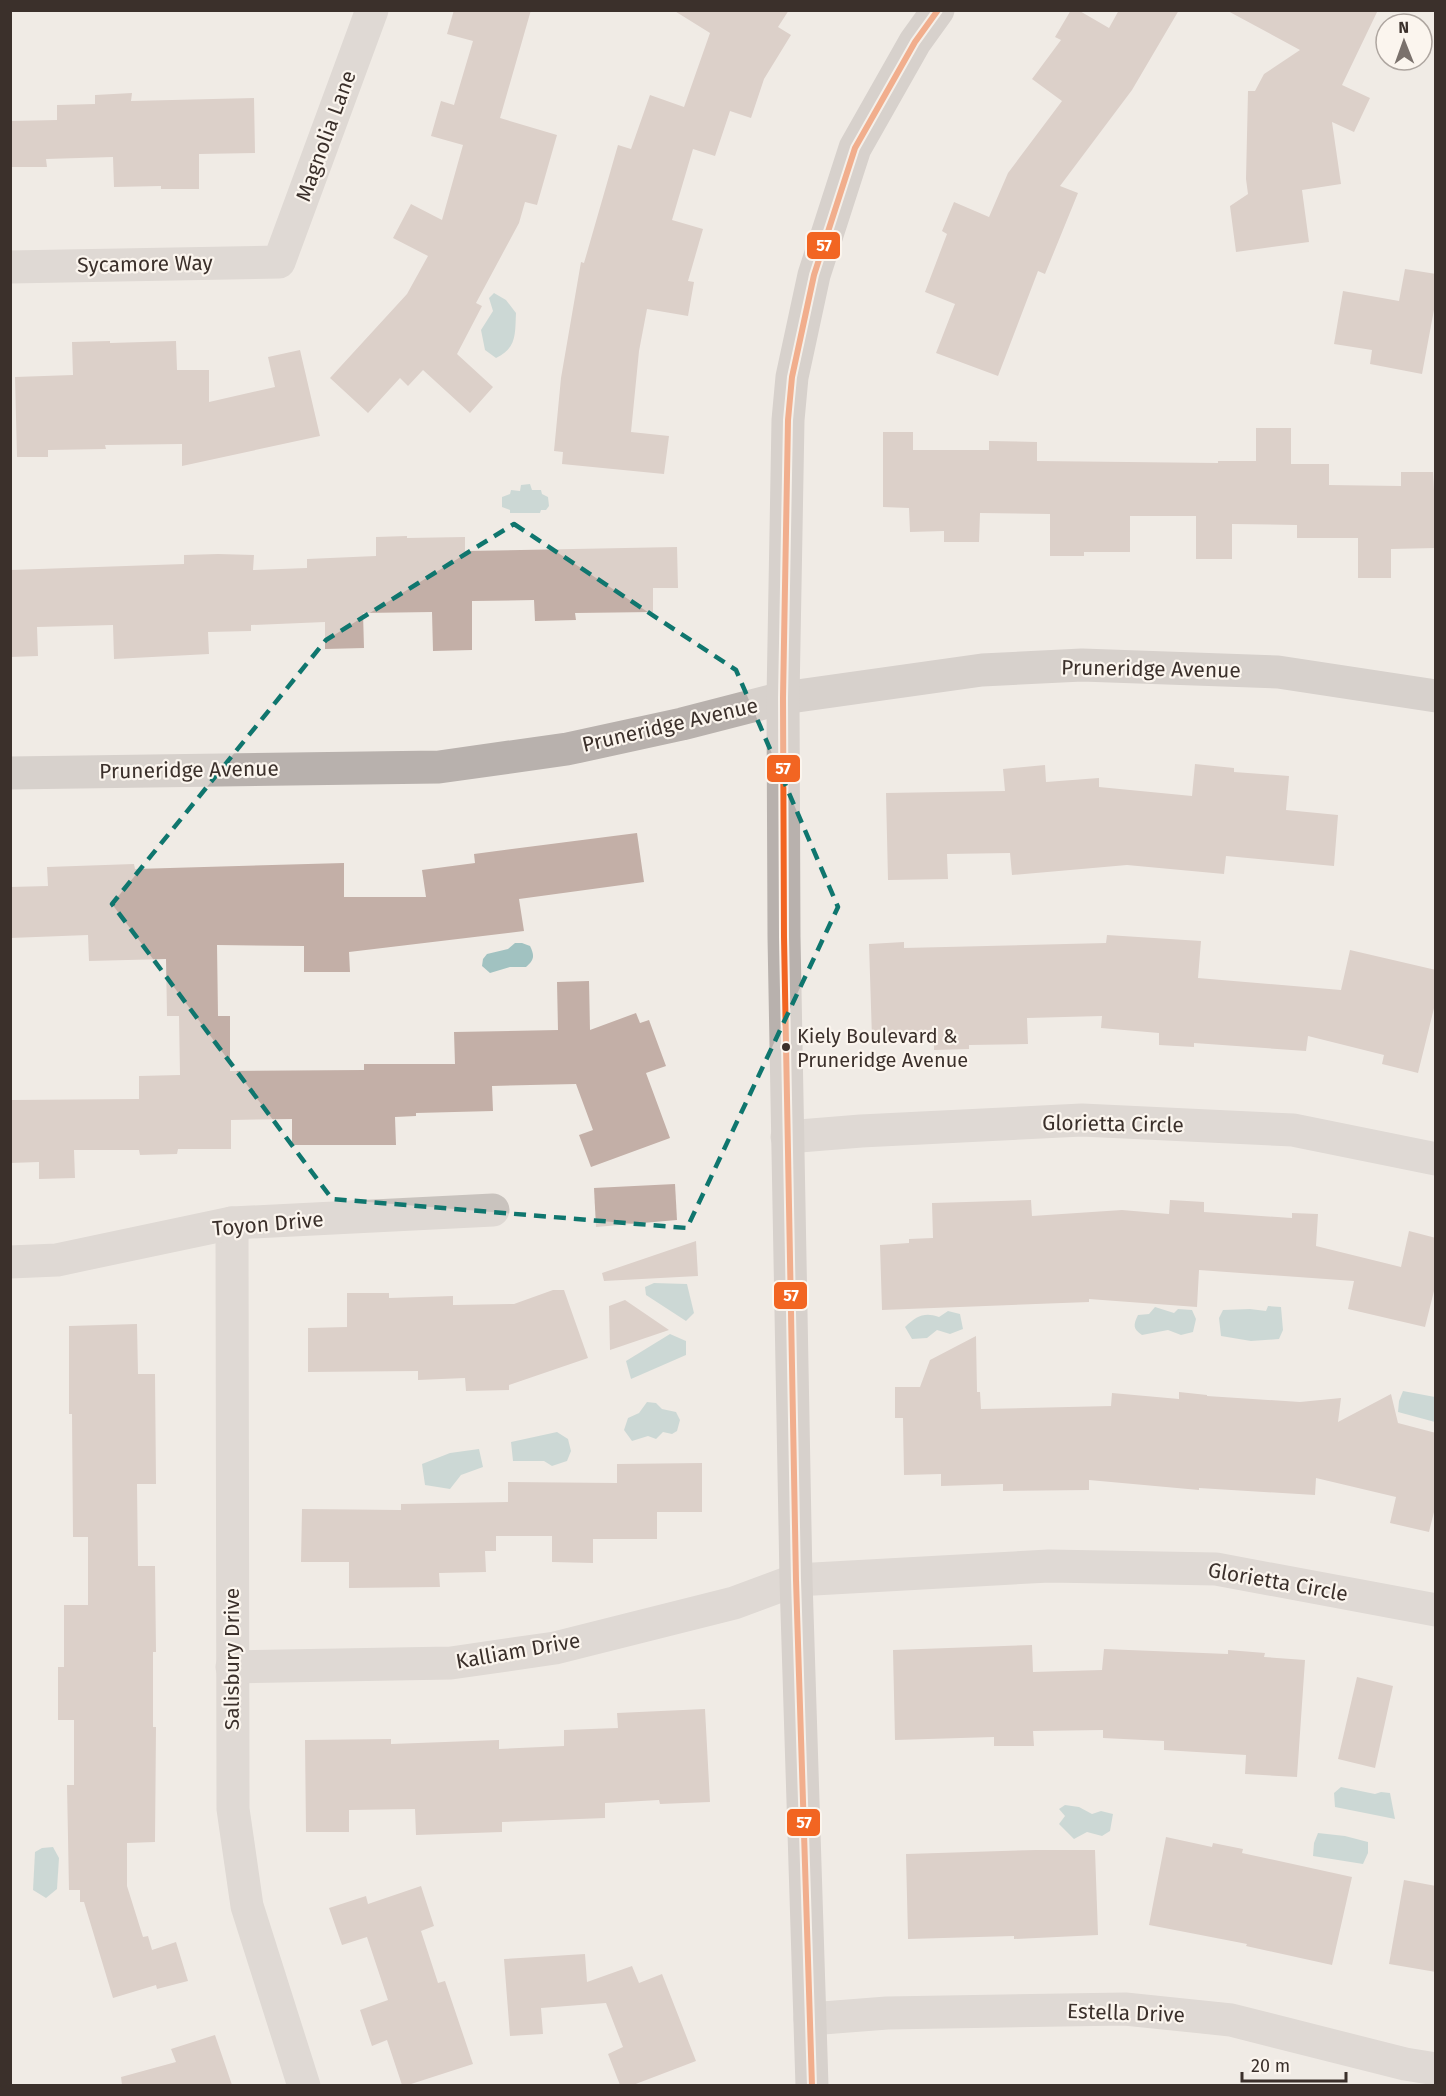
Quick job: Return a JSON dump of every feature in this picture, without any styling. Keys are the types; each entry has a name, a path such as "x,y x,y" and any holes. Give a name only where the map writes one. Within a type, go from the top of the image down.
{"main road":[{"path":"812,2085 796,1580 787,1137 783,698 788,420 792,377 814,275 855,148 915,42 938,10"},
{"name":"Pruneridge Avenue","path":"10,773 439,767 567,749 682,724 783,698 982,670 1082,665 1278,672 1436,696"}],"street":[{"name":"Magnolia Lane","path":"279,262 372,10"},
{"name":"Sycamore Way","path":"10,267 279,262"},
{"name":"Glorietta Circle","path":"787,1137 1082,1120 1293,1130 1436,1159"},
{"name":"Toyon Drive","path":"10,1262 57,1260 232,1223 493,1210"},
{"name":"Salisbury Drive","path":"232,1223 233,1809 247,1906 304,2085"},
{"name":"Glorietta Circle","path":"796,1580 1049,1566 1216,1569 1436,1610"},
{"name":"Kalliam Drive","path":"232,1667 451,1664 555,1648 734,1603 796,1580"},
{"name":"Estella Drive","path":"810,2019 886,2013 1125,2010 1232,2020 1405,2064 1436,2069"}],"highlighted area":[{"path":"514,524 736,670 838,907 687,1228 332,1199 112,904 326,640"}],"water":[{"path":"494,293 506,300 516,313 514,340 508,350 496,358 485,350 481,330 493,311 489,298"},
{"path":"530,484 532,490 541,490 542,494 548,497 549,506 546,510 541,510 540,513 510,513 510,510 502,507 502,497 510,494 511,490 520,491 521,485"},
{"path":"515,943 530,946 533,958 526,967 510,967 490,973 482,966 487,954 508,949"},
{"path":"654,1283 687,1284 694,1313 686,1321 646,1295 645,1287"},
{"path":"1268,1306 1281,1307 1283,1330 1279,1339 1251,1341 1221,1336 1219,1318 1223,1310 1266,1311"},
{"path":"1155,1307 1174,1313 1178,1309 1192,1310 1196,1319 1193,1332 1181,1335 1168,1330 1142,1335 1135,1329 1136,1318 1138,1315 1149,1314"},
{"path":"948,1311 960,1314 963,1329 950,1334 937,1330 927,1338 912,1339 905,1327 921,1316 939,1317"},
{"path":"670,1334 686,1341 686,1355 631,1379 626,1361"},
{"path":"1403,1391 1435,1397 1435,1422 1398,1412"},
{"path":"647,1402 656,1403 662,1409 676,1412 680,1420 677,1431 672,1434 663,1432 656,1439 648,1436 632,1441 624,1430 628,1418 639,1413"},
{"path":"557,1432 568,1439 571,1451 567,1461 552,1466 544,1461 513,1461 511,1442"},
{"path":"479,1449 483,1467 461,1475 450,1489 425,1485 422,1464 450,1453"},
{"path":"1341,1787 1375,1794 1390,1793 1395,1819 1335,1807 1334,1793"},
{"path":"1065,1805 1079,1807 1092,1814 1101,1811 1113,1814 1110,1831 1102,1836 1087,1832 1074,1839 1059,1824 1065,1816 1059,1809"},
{"path":"1318,1833 1345,1836 1368,1842 1368,1853 1363,1864 1313,1856"},
{"path":"53,1847 59,1858 57,1889 46,1898 33,1890 35,1852 42,1848"}],"building":[{"path":"454,10 531,10 500,118 557,135 537,205 525,202 519,223 476,303 482,306 457,354 493,387 470,413 423,370 408,386 400,378 368,413 330,378 407,294 428,256 393,238 411,204 442,220 463,145 431,136 441,101 454,105 473,41 447,34"},
{"path":"673,10 789,10 778,27 791,35 764,79 751,118 730,111 715,156 693,149 672,220 703,229 688,281 694,282 688,316 647,309 639,351 631,432 669,436 664,474 562,464 563,452 554,451 561,378 581,262 584,263 618,145 631,149 650,95 684,107 710,33"},
{"path":"1071,10 1078,10 1109,28 1119,10 1179,10 1132,90 1060,186 1078,193 1045,274 1038,271 998,376 936,353 955,304 925,292 947,234 942,231 954,202 989,217 1008,173 1062,101 1032,79 1061,40 1055,37"},
{"path":"1226,10 1378,10 1374,12 1374,18 1342,85 1370,98 1354,132 1332,122 1341,184 1302,190 1309,242 1236,252 1230,206 1248,194 1246,179 1248,91 1255,91 1264,74 1300,50"},
{"path":"132,93 131,101 254,98 255,153 199,154 199,189 161,189 161,186 114,187 113,157 46,159 47,167 10,167 10,121 57,120 57,105 95,104 95,95"},
{"path":"1405,269 1436,274 1436,299 1422,374 1370,364 1372,350 1334,344 1343,291 1399,301"},
{"path":"110,341 110,343 176,341 177,370 209,370 209,402 275,387 268,357 300,350 320,436 182,466 182,444 105,445 106,449 48,450 48,457 17,457 15,377 73,375 72,342"},
{"path":"1256,428 1291,428 1291,464 1329,464 1329,485 1401,486 1401,472 1433,472 1434,490 1436,490 1436,548 1391,549 1391,578 1358,578 1358,538 1297,538 1297,525 1232,524 1232,559 1196,559 1196,516 1130,516 1130,552 1084,552 1084,556 1050,556 1050,514 980,513 979,542 944,542 944,531 910,532 909,508 883,507 883,432 913,432 913,450 989,450 989,441 1037,442 1037,461 1218,463 1218,461 1256,461"},
{"path":"407,536 407,538 465,537 465,551 677,547 678,588 653,588 653,612 575,613 576,620 535,621 534,600 472,601 472,650 433,651 432,612 363,613 364,648 325,649 325,622 251,625 251,631 208,632 209,654 114,659 113,625 37,627 38,656 10,657 10,570 184,564 184,555 218,554 254,555 253,570 307,568 307,559 376,556 376,537"},
{"path":"1195,764 1234,768 1234,772 1289,776 1286,810 1338,815 1334,866 1226,856 1224,874 1127,865 1012,875 1010,853 947,854 948,879 888,880 886,793 1005,791 1003,769 1045,765 1046,782 1099,778 1099,787 1192,796"},
{"path":"637,833 644,882 519,899 524,931 349,952 350,972 304,972 304,946 217,945 218,1016 230,1016 230,1071 364,1070 364,1064 455,1064 454,1032 558,1030 557,982 589,981 590,1030 636,1013 640,1023 649,1020 666,1066 646,1073 670,1138 591,1167 579,1135 593,1130 576,1084 492,1086 493,1111 416,1113 416,1116 395,1117 396,1145 292,1145 292,1119 231,1120 231,1149 178,1149 177,1154 140,1155 139,1150 74,1150 75,1178 39,1179 39,1162 10,1163 10,1100 139,1099 139,1076 180,1075 179,1016 167,1016 166,959 89,961 88,935 10,938 10,887 48,886 47,867 134,864 135,869 344,863 344,897 426,897 422,870 475,863 474,854"},
{"path":"1107,935 1201,941 1198,978 1341,990 1350,950 1436,970 1436,1000 1418,1073 1382,1064 1384,1055 1308,1036 1306,1051 1194,1043 1194,1047 1159,1045 1159,1033 1101,1028 1102,1016 1027,1018 1028,1044 969,1045 969,1049 934,1050 934,1036 872,1038 869,944 904,942 904,948 1106,943"},
{"path":"675,1184 677,1220 596,1227 594,1188"},
{"path":"1031,1200 1032,1216 1122,1210 1169,1214 1170,1200 1204,1202 1204,1212 1292,1218 1292,1213 1318,1214 1316,1246 1401,1267 1409,1231 1436,1238 1436,1283 1425,1327 1348,1309 1354,1281 1199,1270 1197,1307 1089,1299 1089,1302 882,1310 880,1245 909,1243 909,1239 933,1238 932,1203"},
{"path":"696,1241 698,1276 604,1281 602,1273"},
{"path":"553,1290 564,1290 588,1358 509,1385 509,1390 466,1391 465,1378 418,1380 418,1371 308,1372 308,1328 347,1327 347,1293 389,1293 389,1298 453,1296 453,1305 514,1304"},
{"path":"625,1300 669,1330 610,1350 609,1306"},
{"path":"137,1324 138,1374 155,1374 156,1484 137,1484 138,1566 155,1566 156,1652 153,1652 153,1727 156,1727 155,1842 127,1843 127,1886 143,1937 148,1936 152,1950 176,1942 188,1981 157,1989 156,1985 113,1998 84,1902 80,1902 80,1890 69,1890 67,1785 74,1785 74,1720 58,1720 58,1667 64,1667 64,1605 88,1605 88,1537 73,1537 69,1326"},
{"path":"976,1336 977,1392 980,1392 981,1409 1111,1406 1112,1393 1179,1399 1179,1392 1300,1402 1341,1398 1338,1422 1391,1394 1398,1423 1436,1433 1436,1504 1429,1532 1390,1523 1396,1497 1316,1478 1315,1495 1199,1488 1199,1490 1089,1480 1089,1490 1003,1491 1003,1484 941,1486 941,1474 904,1475 903,1418 895,1418 895,1387 920,1387 930,1360"},
{"path":"702,1463 702,1512 657,1512 657,1539 593,1539 593,1563 552,1562 552,1536 496,1536 496,1551 485,1551 486,1572 439,1573 440,1587 349,1588 349,1562 301,1562 302,1509 401,1510 401,1504 508,1502 508,1482 617,1483 617,1464"},
{"path":"1032,1645 1033,1672 1102,1670 1104,1649 1228,1654 1228,1650 1265,1653 1264,1657 1305,1660 1297,1777 1245,1774 1246,1755 1164,1750 1164,1741 1103,1738 1103,1730 1033,1731 1034,1746 994,1746 994,1737 895,1740 893,1650"},
{"path":"1357,1677 1393,1686 1375,1768 1338,1759"},
{"path":"705,1709 710,1802 660,1804 659,1800 605,1803 605,1818 502,1822 502,1832 416,1835 415,1809 349,1810 349,1832 306,1832 305,1740 391,1739 391,1744 499,1740 499,1749 564,1746 564,1730 618,1728 617,1713"},
{"path":"1166,1837 1212,1847 1213,1843 1243,1849 1242,1853 1352,1877 1332,1965 1246,1946 1247,1944 1149,1925"},
{"path":"1095,1850 1098,1935 1014,1939 1014,1936 908,1939 906,1854"},
{"path":"1404,1880 1436,1886 1436,1972 1389,1964"},
{"path":"421,1886 434,1926 421,1931 438,1983 445,1981 473,2064 402,2085 387,2040 372,2046 360,2010 388,2000 367,1937 342,1945 329,1908 366,1896 368,1904"},
{"path":"585,1954 587,1982 632,1966 639,1983 662,1974 696,2061 633,2085 620,2085 608,2054 623,2047 606,2003 541,2008 543,2034 510,2036 504,1959"},
{"path":"215,2035 232,2085 122,2085 121,2077 176,2062 171,2049"}],"transit line":[{"name":"57","path":"812,2086 796,1580 784,937 783,698 788,420 792,377 814,275 855,148 915,42 938,10"}],"place":[{"name":"Kiely Boulevard & Pruneridge Avenue","path":"786,1047"}]}
